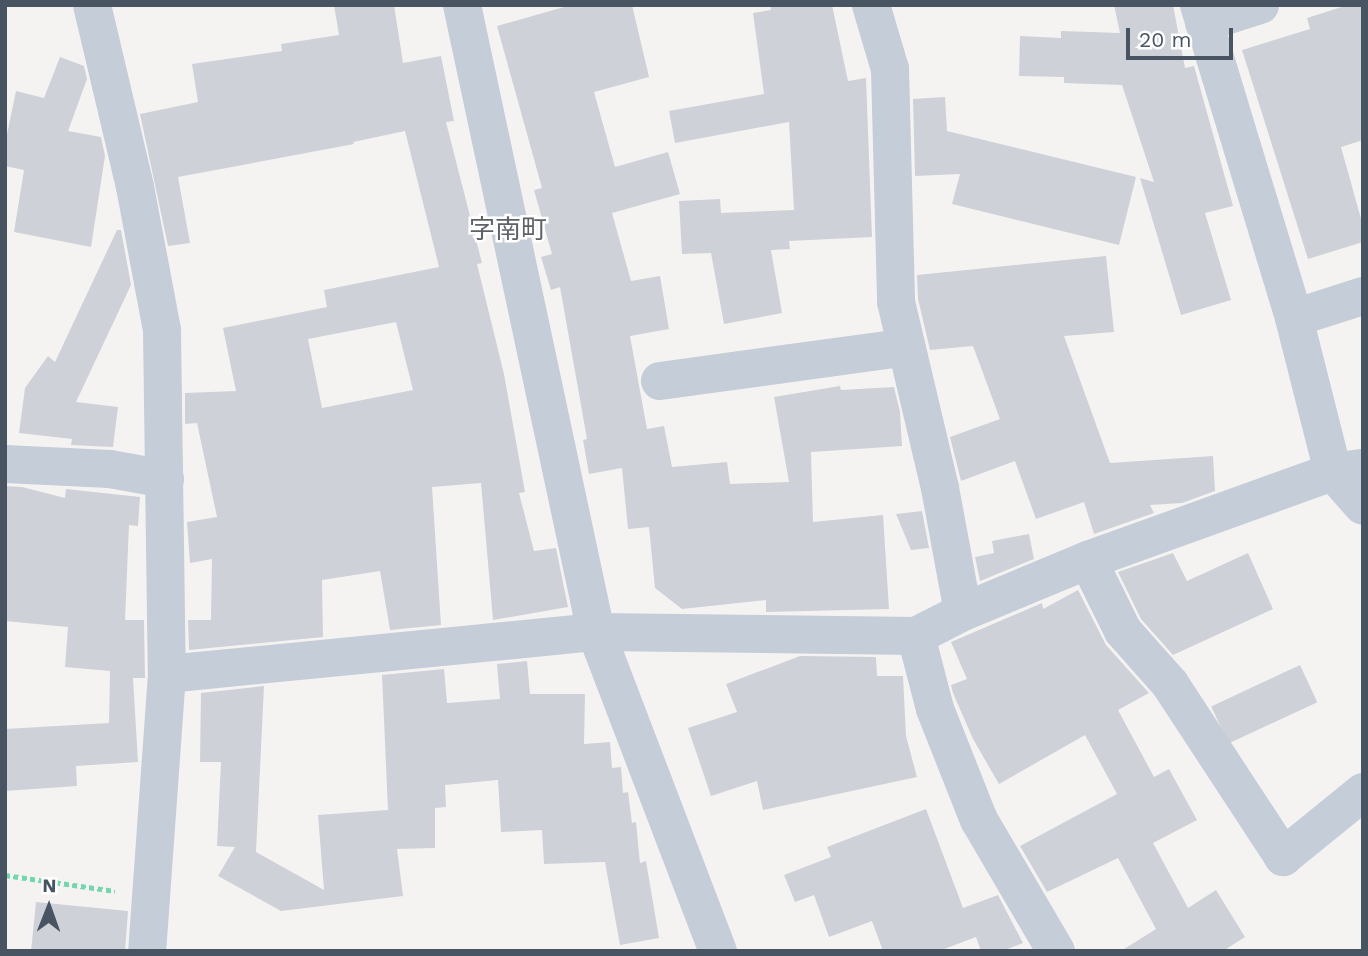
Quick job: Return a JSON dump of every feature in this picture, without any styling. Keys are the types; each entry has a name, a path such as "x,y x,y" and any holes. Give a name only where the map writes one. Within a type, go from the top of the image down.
{"street":[{"path":"92,5 140,211 162,330 167,674 147,951"},
{"path":"462,5 596,632 718,951"},
{"path":"871,5 890,69 896,302 951,539 963,612"},
{"path":"1260,5 1202,14 1294,317 1363,506"},
{"path":"1294,317 1363,296"},
{"path":"660,381 907,347"},
{"path":"5,464 110,469 165,479"},
{"path":"167,674 596,632 916,636 963,612 1088,560 1348,470"},
{"path":"1088,560 1123,631 1170,684 1283,857 1363,792"},
{"path":"916,636 934,709 979,820 1056,951"}],"path":[{"path":"5,875 153,896"}],"building":[{"path":"334,5 394,5 403,63 441,56 454,121 446,122 482,263 477,264 504,374 525,492 519,493 534,551 556,548 568,607 493,620 481,483 432,487 441,625 390,630 380,571 322,580 323,637 189,650 188,620 211,620 212,559 190,563 187,522 217,517 197,423 185,424 185,393 236,391 223,328 327,307 324,290 439,267 405,131 353,142 354,144 178,177 190,243 168,246 140,114 198,102 192,64 282,51 281,44 339,35","holes":["396,322 413,390 322,408 308,339"]},
{"path":"571,5 632,5 649,77 594,92 615,167 668,152 680,194 612,213 631,281 660,276 669,329 630,336 647,429 664,426 672,467 727,462 730,484 789,482 774,397 840,386 841,390 894,387 900,412 902,446 811,452 813,522 883,515 889,609 766,612 766,600 682,609 655,588 649,527 628,529 622,468 589,474 583,440 587,439 560,287 551,290 541,257 552,254 534,190 542,188 497,26"},
{"path":"770,5 832,5 848,81 866,78 872,237 789,241 790,249 771,250 782,313 724,324 711,253 682,254 679,201 720,199 721,213 794,210 789,122 675,143 669,111 764,94 753,13 771,10"},
{"path":"1114,5 1173,5 1185,68 1194,66 1233,206 1205,213 1231,300 1181,315 1140,178 1154,182 1122,85 1064,83 1064,77 1019,76 1020,36 1061,38 1061,31 1120,33"},
{"path":"1348,5 1363,5 1363,140 1341,147 1363,226 1363,242 1308,259 1242,50 1310,29 1307,18"},
{"path":"60,57 84,66 87,79 68,131 101,137 105,156 91,247 14,232 24,170 5,166 5,144 16,91 44,98"},
{"path":"945,97 947,131 1136,177 1119,245 952,204 960,174 915,176 913,99"},
{"path":"117,230 121,230 131,285 76,402 118,407 113,447 71,445 72,439 19,433 25,388 48,356 55,362"},
{"path":"1106,256 1114,332 1064,336 1110,463 1213,456 1215,491 1182,503 1150,505 1154,513 1094,534 1084,502 1036,519 1015,461 961,481 950,437 1000,419 973,346 930,350 918,299 917,275"},
{"path":"5,486 22,487 65,498 66,489 140,497 138,526 129,525 125,620 144,620 145,678 133,678 138,762 76,766 77,786 5,791 5,729 109,723 110,671 65,667 68,627 5,621"},
{"path":"922,511 929,548 911,550 896,514"},
{"path":"1029,534 1034,559 980,581 975,557 994,553 992,541"},
{"path":"1173,553 1187,581 1248,553 1273,609 1173,655 1141,619 1118,572"},
{"path":"1078,590 1106,645 1149,693 1118,710 1154,777 1169,769 1197,820 1153,843 1188,908 1216,890 1245,937 1223,951 1121,951 1156,929 1118,858 1047,892 1020,846 1117,794 1085,735 999,784 973,739 953,693 951,685 967,679 951,642 1042,603 1043,609"},
{"path":"800,656 876,657 877,676 903,676 906,736 917,777 763,810 757,781 711,796 688,728 737,712 726,684"},
{"path":"527,661 530,694 585,694 584,744 610,742 612,768 621,767 623,793 628,792 632,823 636,822 640,863 646,861 659,938 620,945 605,862 544,864 542,830 501,832 498,780 445,785 446,807 435,808 435,848 397,849 403,896 281,911 218,876 235,847 217,846 221,762 200,762 201,693 264,686 256,852 324,890 318,815 388,810 382,675 444,669 447,703 500,699 497,664"},
{"path":"1300,665 1317,702 1229,744 1211,706"},
{"path":"926,809 963,908 998,895 1023,943 1002,951 981,951 976,937 939,951 883,951 872,921 829,937 814,895 795,902 784,875 831,857 827,847"},
{"path":"36,902 128,911 125,951 31,951"}],"district":[{"name":"字南町","path":"508,230"}]}
